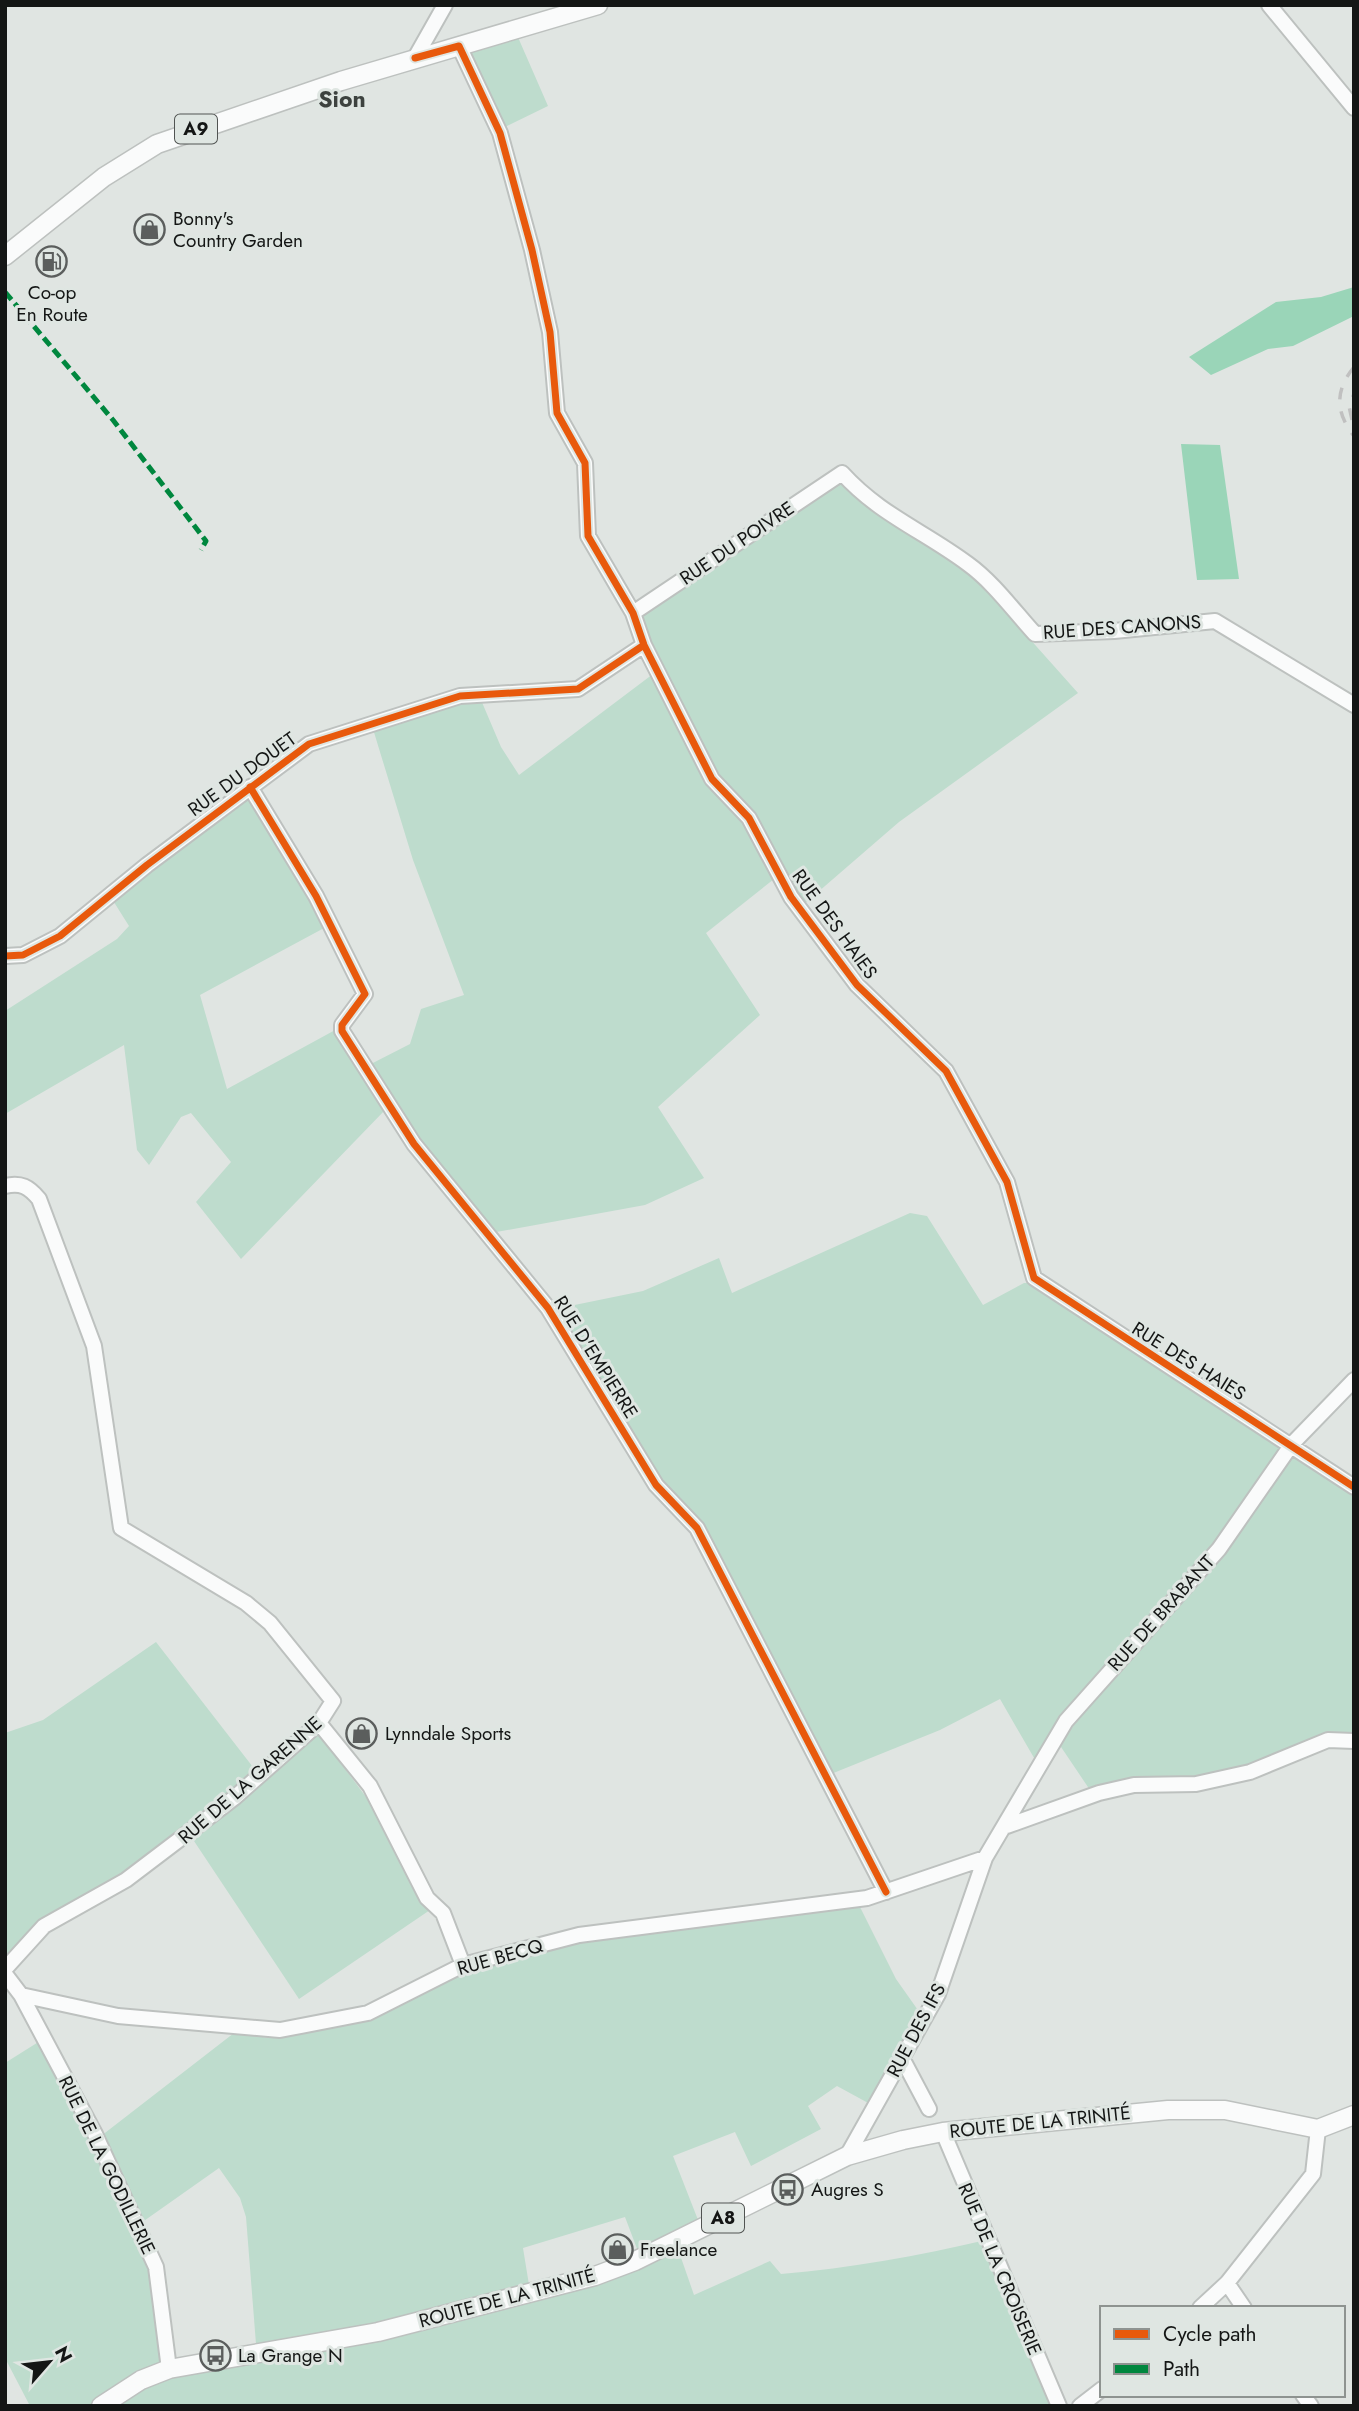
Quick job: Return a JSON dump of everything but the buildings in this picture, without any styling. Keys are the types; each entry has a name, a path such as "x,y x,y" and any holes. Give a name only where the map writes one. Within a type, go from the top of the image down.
{"main road":[{"name":"A9","path":"5,256 104,177 157,144 415,58 598,5"},
{"name":"ROUTE DE LA TRINITÉ","path":"101,2406 141,2380 169,2369 377,2332 595,2276 635,2261 847,2156 943,2132 1168,2110 1225,2110 1318,2129"},
{"path":"1318,2129 1354,2115"}],"street":[{"path":"415,58 445,5"},
{"path":"1269,5 1354,108"},
{"name":"RUE DES HAIES","path":"459,46 500,133 535,262 550,332 557,413 585,463 588,536 633,613 644,645 712,779 749,818 791,897 857,985 946,1071 1007,1182 1034,1278 1132,1345 1292,1444 1354,1487"},
{"name":"RUE DU POIVRE","path":"633,613 842,473"},
{"name":"RUE DES CANONS","path":"842,473 862,495 894,519 970,565 1035,634 1114,631 1215,621 1354,705"},
{"name":"RUE DU DOUET","path":"5,956 23,955 60,936 309,744 460,696 578,689 644,645"},
{"name":"RUE D'EMPIERRE","path":"250,787 316,896 365,994 342,1025 342,1031 414,1144 548,1308 656,1485 697,1528 886,1892"},
{"name":"RUE DE LA GARENNE","path":"5,1186 17,1183 30,1188 39,1199 87,1320 94,1346 121,1528 246,1604 270,1623 333,1701 319,1723 234,1798 159,1858 126,1880 44,1926 5,1972"},
{"name":"RUE DE BRABANT","path":"985,1858 1007,1826 1066,1721 1219,1549 1292,1444 1354,1380"},
{"path":"319,1723 370,1786 427,1898 443,1913 463,1965"},
{"path":"1007,1826 1099,1793 1134,1785 1196,1784 1250,1772 1328,1740 1354,1741"},
{"name":"RUE BECQ","path":"21,1995 118,2017 280,2030 368,2013 463,1965 579,1935 867,1898 985,1858"},
{"name":"RUE DES IFS","path":"847,2156 938,1994 985,1858"},
{"name":"RUE DE LA GODILLERIE","path":"5,1972 21,1995 95,2134 156,2267 169,2369"},
{"path":"902,2058 929,2109"},
{"path":"1202,2306 1227,2283 1313,2174 1318,2129"},
{"name":"RUE DE LA CROISERIE","path":"943,2132 1059,2406"},
{"path":"1227,2283 1243,2306"},
{"path":"1080,2406 1100,2391"}],"shaded area":[{"path":"517,35 548,106 501,129 468,58 472,46"},
{"path":"1354,287 1354,316 1293,346 1268,349 1211,375 1189,357 1276,302 1321,297"},
{"path":"1181,444 1220,445 1239,579 1197,580"},
{"path":"840,480 886,519 970,572 1078,693 899,822 803,905 720,783 650,648 641,615"},
{"path":"653,674 746,822 774,879 706,933 760,1015 658,1107 704,1178 645,1205 491,1233 457,1194 367,1066 410,1044 421,1009 464,995 413,860 373,729 464,701 481,700 501,747 519,775"},
{"path":"249,795 326,927 200,995 227,1089 337,1029 386,1109 241,1259 196,1202 231,1162 191,1113 181,1117 149,1165 137,1150 124,1045 5,1114 5,1011 117,939 129,926 112,899"},
{"path":"910,1213 927,1216 983,1305 1024,1283 1035,1283 1283,1446 1227,1530 1037,1763 1000,1699 940,1730 831,1774 732,1582 662,1486 555,1309 643,1291 719,1258 732,1293"},
{"path":"1293,1452 1354,1491 1354,1737 1204,1778 1092,1793 1059,1744"},
{"path":"156,1642 256,1771 125,1878 44,1917 5,1961 5,1733 43,1720"},
{"path":"319,1734 372,1805 406,1875 430,1910 299,1999 192,1838"},
{"path":"858,1903 896,1979 920,2013 870,2104 837,2086 808,2106 821,2129 751,2166 735,2132 673,2156 700,2225 639,2254 625,2217 523,2248 530,2291 378,2323 256,2344 246,2217 240,2198 219,2168 141,2223 101,2136 234,2033 269,2038 368,2019 469,1970 599,1937"},
{"path":"40,2041 94,2142 151,2266 164,2364 119,2382 91,2406 30,2406 5,2358 5,2063"},
{"path":"986,2240 1053,2406 120,2406 119,2402 169,2377 678,2249 694,2295 770,2261 781,2274 884,2261"}],"railway":[{"path":"1354,367 1343,384 1340,401 1343,418 1354,436"},
{"path":"1352,420 1349,406 1354,394"}],"marked path":[{"path":"5,292 113,420 206,541 201,550"}],"cycle path":[{"path":"415,58 459,46 500,133 532,250 550,332 557,413 585,463 588,536 633,613 644,645 712,779 749,818 791,897 857,985 946,1071 1007,1182 1034,1278 1354,1487"},
{"path":"5,956 23,955 60,936 147,865 309,744 460,696 578,689 644,645"},
{"path":"250,787 316,896 365,994 342,1025 342,1031 414,1144 548,1308 656,1485 697,1528 886,1892"}],"place":[{"name":"Bonny's Country Garden","path":"150,229"},
{"name":"Co-op En Route","path":"52,261"},
{"name":"Lynndale Sports","path":"362,1733"},
{"name":"Augres S","path":"788,2189"},
{"name":"Freelance","path":"617,2249"},
{"name":"La Grange N","path":"215,2355"}],"district":[{"name":"Sion","path":"342,99"}]}
